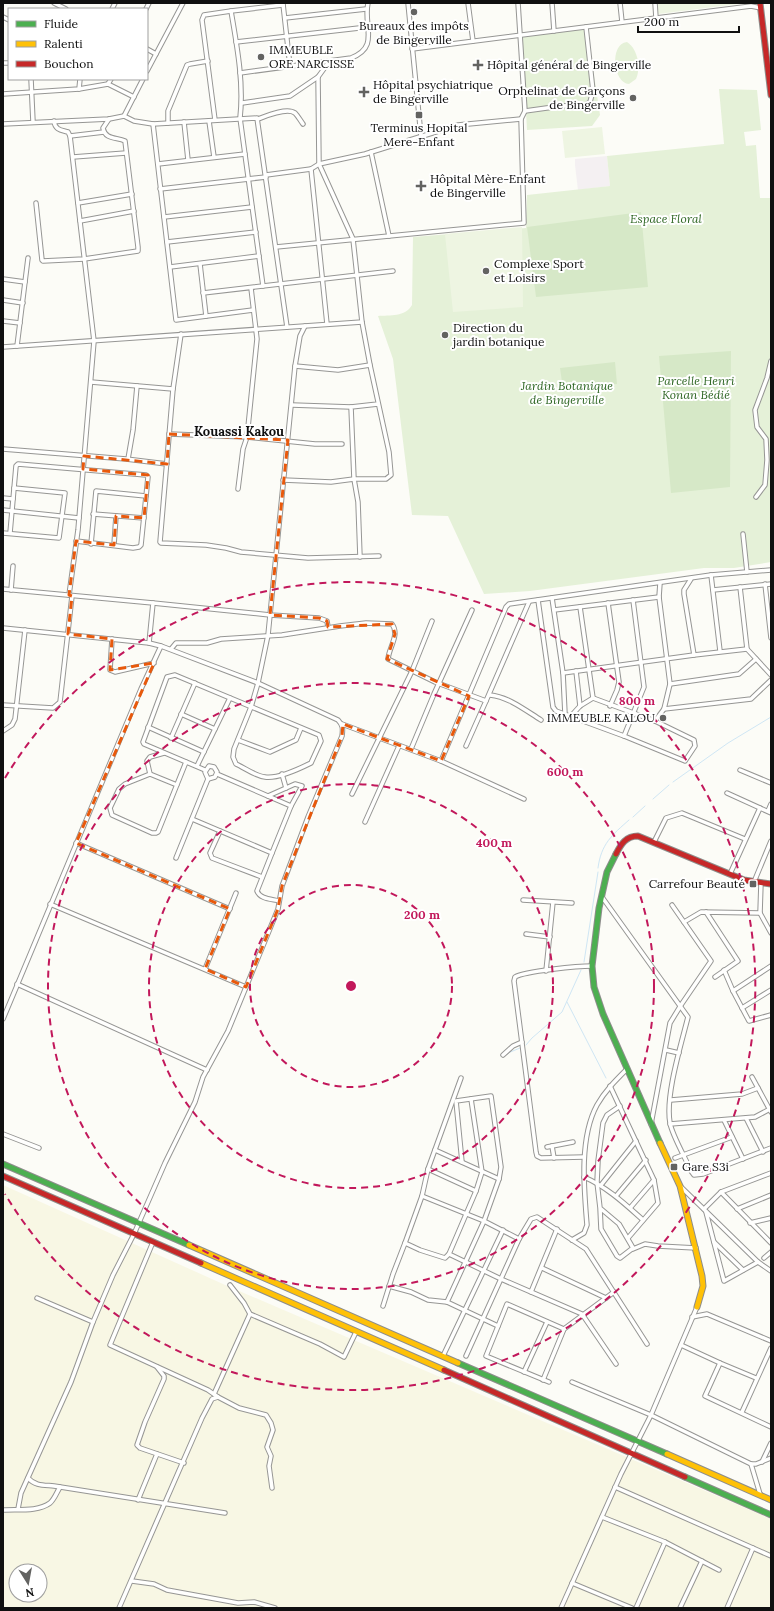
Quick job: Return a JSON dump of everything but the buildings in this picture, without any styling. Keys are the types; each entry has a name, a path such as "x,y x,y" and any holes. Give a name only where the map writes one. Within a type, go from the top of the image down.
{"main road":[{"path":"761,5 771,95"},
{"path":"697,1307 703,1286 702,1276 680,1186 626,1070 602,1014 594,987 592,966 602,897 607,872 619,848 626,839 632,836 638,836 654,842 744,880 771,884"},
{"path":"3,1164 771,1500"},
{"path":"3,1176 771,1515"}],"street":[{"path":"54,3 64,8"},
{"path":"148,69 182,3"},
{"path":"240,73 351,58 363,52 369,41 366,9 368,3"},
{"path":"408,3 421,136"},
{"path":"468,3 473,41"},
{"path":"276,247 524,223 521,118 525,111 518,3"},
{"path":"552,3 554,31"},
{"path":"620,3 622,22"},
{"path":"655,3 656,18"},
{"path":"215,120 202,20 204,16 231,10 283,4 290,66"},
{"path":"412,49 520,36 752,4 761,5"},
{"path":"285,18 366,9"},
{"path":"231,10 240,73 242,103 240,118 263,286"},
{"path":"236,42 368,27"},
{"path":"525,111 561,106 585,105 590,102 593,91 586,27"},
{"path":"148,50 156,54"},
{"path":"168,123 168,111 188,65 208,61"},
{"path":"242,103 290,96 318,77 329,61"},
{"path":"283,480 331,482 386,479 390,475 389,452 362,322 353,239 319,164 318,77"},
{"path":"31,80 33,122"},
{"path":"79,89 80,80"},
{"path":"108,84 110,80"},
{"path":"124,116 142,80"},
{"path":"3,94 79,89 108,84 134,97"},
{"path":"3,124 109,119 124,116 134,122 153,124 240,118 258,119 274,112 292,112 296,114 303,124"},
{"path":"160,189 249,179 311,169 319,164 371,152 458,125 521,118"},
{"path":"36,203 42,260 84,259 138,251 125,141 109,137 104,132 103,128 109,119"},
{"path":"258,119 287,327"},
{"path":"3,705 53,708 60,702 68,634 70,596 79,518 91,382 94,341 73,157 68,132 59,130 54,125 54,121"},
{"path":"209,121 214,157"},
{"path":"184,122 188,160"},
{"path":"153,124 176,320 254,310"},
{"path":"70,136 104,132"},
{"path":"371,152 388,236"},
{"path":"73,157 126,153"},
{"path":"158,164 245,154"},
{"path":"311,169 327,324"},
{"path":"78,203 132,194"},
{"path":"164,217 252,207"},
{"path":"80,220 134,211"},
{"path":"167,242 256,232"},
{"path":"170,267 259,256"},
{"path":"17,346 28,258"},
{"path":"200,264 206,316"},
{"path":"203,293 393,271"},
{"path":"3,279 25,282"},
{"path":"238,489 243,449 247,436 257,339 251,288"},
{"path":"3,300 23,302"},
{"path":"3,321 20,323"},
{"path":"3,347 362,322"},
{"path":"176,858 208,779 205,770 144,744 143,740 168,677 175,675 195,683 251,707 301,728 319,735 321,741 313,761 309,764 282,774 264,777 236,764 233,753 251,707 258,683 268,635 295,366 300,336 306,326"},
{"path":"181,334 173,389 159,540 161,543 206,545 241,552 308,558 379,556"},
{"path":"756,497 765,484 767,460 766,440 757,426 755,410 767,378 771,361"},
{"path":"295,366 338,370 370,365"},
{"path":"91,382 173,389"},
{"path":"128,459 138,386"},
{"path":"292,405 351,407 378,404"},
{"path":"351,407 354,480 358,502 360,557"},
{"path":"169,434 247,436 311,444 342,444"},
{"path":"3,449 128,459 167,464"},
{"path":"10,533 16,466 20,464 146,475 148,477 141,545 139,547 133,548 91,544 76,541"},
{"path":"3,533 58,538 65,493 14,488"},
{"path":"91,544 96,491 146,496"},
{"path":"3,498 13,499"},
{"path":"3,510 79,518"},
{"path":"93,514 144,518"},
{"path":"114,546 116,516"},
{"path":"743,534 747,572"},
{"path":"11,590 13,566"},
{"path":"441,761 508,604 711,575 771,570"},
{"path":"711,575 720,651"},
{"path":"691,579 684,590 684,594 694,655"},
{"path":"655,721 664,709 670,684 659,597 660,583"},
{"path":"765,584 771,638"},
{"path":"713,590 771,584"},
{"path":"740,587 747,649 771,675"},
{"path":"3,589 270,615 319,618 327,622 328,627"},
{"path":"554,610 659,597"},
{"path":"552,598 563,673 565,714"},
{"path":"538,600 553,707 559,713 624,736 685,761 695,746 694,740 655,721 610,706 593,698"},
{"path":"624,736 644,687 633,600"},
{"path":"466,746 490,695 529,602"},
{"path":"149,643 154,603"},
{"path":"608,603 617,665 618,685 610,706"},
{"path":"580,607 593,698"},
{"path":"411,749 472,610"},
{"path":"352,794 412,671 432,621"},
{"path":"171,649 176,643 202,643 221,639 282,635 328,627 366,623 392,624 395,628 395,634 388,659 469,696 486,701"},
{"path":"3,628 149,643 171,649 258,683 338,720 342,724 441,761 524,799"},
{"path":"3,731 12,725 14,719 25,630"},
{"path":"112,639 110,670 115,672 154,663"},
{"path":"3,1019 50,904 161,646"},
{"path":"563,673 720,651 747,649"},
{"path":"670,684 739,674 756,659"},
{"path":"576,671 580,706"},
{"path":"664,709 751,699 771,680"},
{"path":"171,738 195,683"},
{"path":"490,695 497,696 517,704 542,720"},
{"path":"197,766 230,698"},
{"path":"571,716 580,706 593,698"},
{"path":"181,714 215,729"},
{"path":"18,1509 19,1499 71,1382 93,1322 165,1163 195,1102 206,1070 228,1031 278,909 282,886 308,817 342,736 342,724"},
{"path":"148,727 204,752"},
{"path":"238,740 270,752 296,740 301,728"},
{"path":"365,822 399,746"},
{"path":"150,774 147,761 150,757 165,753"},
{"path":"176,786 150,774 125,784 119,789 110,808 112,815 152,833 158,832 186,762"},
{"path":"205,770 209,766 214,767 217,774"},
{"path":"740,770 771,783"},
{"path":"208,779 213,778 217,774"},
{"path":"217,774 291,806"},
{"path":"282,774 286,788"},
{"path":"268,796 295,784 302,786 291,806 257,888 258,894 263,898 279,901"},
{"path":"727,793 770,812 771,804"},
{"path":"730,874 760,808"},
{"path":"654,842 666,818 682,813 745,839"},
{"path":"192,819 272,853"},
{"path":"220,831 210,853 212,858 262,877"},
{"path":"754,882 771,841"},
{"path":"76,843 230,909"},
{"path":"761,883 760,913 771,933"},
{"path":"205,969 236,893"},
{"path":"602,897 688,1017 672,1084 670,1124 691,1171 694,1174 703,1174 771,1148"},
{"path":"523,900 572,903"},
{"path":"546,972 553,902"},
{"path":"50,904 246,987"},
{"path":"651,1125 670,1023 680,1005 711,961 672,905"},
{"path":"684,922 701,912 760,913"},
{"path":"706,912 738,961 715,977"},
{"path":"526,934 550,937"},
{"path":"584,1157 541,1158 537,1156 514,981 515,977 525,974 578,966 592,966"},
{"path":"733,991 771,966"},
{"path":"724,970 749,1021 771,1015"},
{"path":"17,984 206,1070"},
{"path":"742,1008 771,990"},
{"path":"503,1055 513,1046 522,1042"},
{"path":"666,1050 680,1053"},
{"path":"572,1240 584,1233 587,1226 584,1157 589,1125 597,1106 610,1086 626,1070"},
{"path":"670,1124 755,1117 770,1111 752,1076"},
{"path":"383,1306 422,1196 428,1169 461,1078"},
{"path":"610,1086 646,1160 654,1180 658,1203 628,1238"},
{"path":"671,1100 742,1094 758,1088"},
{"path":"447,1302 484,1221 499,1180 501,1167 491,1096 456,1100 462,1162"},
{"path":"405,1243 420,1250 445,1258 449,1254 476,1191 482,1172 471,1099"},
{"path":"620,1106 607,1115 604,1123 598,1161 597,1182 601,1229 617,1256 620,1258 633,1249 645,1244 696,1248"},
{"path":"746,1118 763,1152"},
{"path":"724,1120 743,1159"},
{"path":"3,1134 39,1148"},
{"path":"675,1158 732,1137"},
{"path":"601,1185 636,1141"},
{"path":"547,1146 573,1142"},
{"path":"552,1146 554,1158"},
{"path":"435,1150 499,1180"},
{"path":"616,1196 646,1160"},
{"path":"428,1169 476,1191"},
{"path":"705,1210 721,1192 771,1173"},
{"path":"584,1176 597,1182 616,1196 643,1220"},
{"path":"630,1208 654,1180"},
{"path":"680,1186 758,1262 770,1269"},
{"path":"721,1192 771,1243"},
{"path":"737,1209 771,1195"},
{"path":"422,1196 484,1221 519,1239"},
{"path":"600,1208 619,1224 633,1249"},
{"path":"705,1210 724,1281 758,1262"},
{"path":"466,1356 519,1239 531,1219 536,1217 558,1229 586,1249 647,1344"},
{"path":"750,1223 771,1218"},
{"path":"531,1292 558,1229"},
{"path":"443,1356 503,1230"},
{"path":"713,1240 743,1270"},
{"path":"153,1242 109,1343 111,1346 208,1390 239,1408 258,1414 264,1413 271,1423 273,1430 267,1447 270,1456 272,1488"},
{"path":"764,1258 771,1252"},
{"path":"449,1254 501,1279 582,1314 616,1364"},
{"path":"542,1268 606,1298"},
{"path":"230,1285 244,1303 250,1314 320,1344 344,1357 356,1332"},
{"path":"389,1286 411,1292 428,1300 447,1302 498,1326"},
{"path":"543,1380 564,1329 582,1314 614,1292"},
{"path":"38,1298 93,1322"},
{"path":"549,1382 486,1356 507,1304 564,1329"},
{"path":"561,1608 615,1487 651,1415 697,1307"},
{"path":"214,1394 250,1314"},
{"path":"692,1317 707,1314 771,1341"},
{"path":"524,1372 547,1322"},
{"path":"681,1345 756,1378"},
{"path":"742,1412 756,1378 771,1348"},
{"path":"720,1363 705,1396 742,1412 771,1427"},
{"path":"156,1366 164,1376 164,1379 137,1444 140,1448 184,1463"},
{"path":"572,1382 651,1415 751,1464 762,1462 771,1458"},
{"path":"119,1608 211,1401 218,1397"},
{"path":"762,1462 771,1443"},
{"path":"138,1500 158,1454"},
{"path":"751,1464 760,1495"},
{"path":"28,1478 38,1485 60,1487 225,1513"},
{"path":"3,1510 41,1507 49,1503 60,1487"},
{"path":"615,1487 771,1556"},
{"path":"602,1517 665,1542 720,1570"},
{"path":"636,1608 665,1542"},
{"path":"728,1608 753,1548"},
{"path":"680,1608 702,1561"},
{"path":"132,1581 154,1584 167,1590 238,1602 254,1602 275,1608"},
{"path":"572,1583 632,1608"}],"highlighted area":[{"path":"169,434 288,440 270,615 319,618 327,621 328,627 392,624 395,634 387,659 469,696 441,761 343,724 342,736 282,886 278,909 246,987 205,969 230,909 76,843 154,663 110,670 112,639 68,634 72,596 69,595 76,541 114,545 116,516 144,518 148,475 83,469 84,456 167,464"}],"shaded area":[{"path":"607,156 610,186 578,190 575,159"}],"green space":[{"path":"657,3 746,3 658,14"},
{"path":"587,29 600,115 592,126 527,130 522,35"},
{"path":"627,42 634,49 638,59 638,75 636,79 629,84 624,82 619,77 615,63 617,49 621,44"},
{"name":"Jardin Botanique de Bingerville","path":"719,89 757,90 761,130 744,132 746,146 756,145 760,198 771,198 771,562 734,568 704,568 530,591 484,594 448,516 412,515 393,359 378,316 405,312 412,305 413,237 526,228 527,195 610,186 607,156 724,144"},
{"path":"602,127 605,154 565,158 562,131"},
{"path":"641,212 648,287 536,297 527,227"},
{"name":"Complexe Sport et Loisirs","path":"522,227 523,307 453,312 445,234"},
{"name":"Parcelle Henri Konan Bédié","path":"731,351 730,487 671,493 659,356"},
{"path":"615,362 617,384 563,389 560,368"},
{"path":"3,1185 223,1284 771,1519 771,1608 3,1608"}],"waterway":[{"path":"673,782 728,743 771,717"},
{"path":"653,799 669,785"},
{"path":"633,817 645,806"},
{"path":"598,868 599,860 608,841 617,830 629,820"},
{"path":"584,962 598,872"},
{"path":"526,1045 562,1012 581,970"},
{"path":"567,1002 606,1078"},
{"path":"508,1053 520,1048"}],"traffic: fast":[{"path":"616,854 607,872 599,908 592,966 594,987 603,1014 660,1143"},
{"path":"3,1164 189,1245"},
{"path":"458,1363 667,1454"},
{"path":"685,1477 771,1515"}],"traffic: slow":[{"path":"660,1143 680,1186 702,1276 703,1286 697,1307"},
{"path":"189,1245 458,1363"},
{"path":"201,1263 444,1370"},
{"path":"667,1454 771,1500"}],"traffic: jam":[{"path":"760,3 771,95"},
{"path":"616,854 624,841 630,837 638,836 744,880 771,884"},
{"path":"3,1176 201,1263"},
{"path":"444,1370 685,1477"}],"place":[{"name":"Bureaux des impôts de Bingerville","path":"414,12"},
{"name":"IMMEUBLE ORE NARCISSE","path":"261,57"},
{"name":"Hôpital général de Bingerville","path":"478,65"},
{"name":"Hôpital psychiatrique de Bingerville","path":"364,92"},
{"name":"Orphelinat de Garçons de Bingerville","path":"633,98"},
{"name":"Terminus Hopital Mere-Enfant","path":"419,115"},
{"name":"Hôpital Mère-Enfant de Bingerville","path":"421,186"},
{"name":"Complexe Sport et Loisirs","path":"486,271"},
{"name":"Direction du jardin botanique","path":"445,335"},
{"name":"IMMEUBLE KALOU","path":"663,718"},
{"name":"Carrefour Beauté","path":"753,884"},
{"name":"Gare S3i","path":"674,1167"}],"district":[{"name":"Kouassi Kakou","path":"239,431"}],"park label":[{"name":"Espace Floral","path":"666,219"}]}
